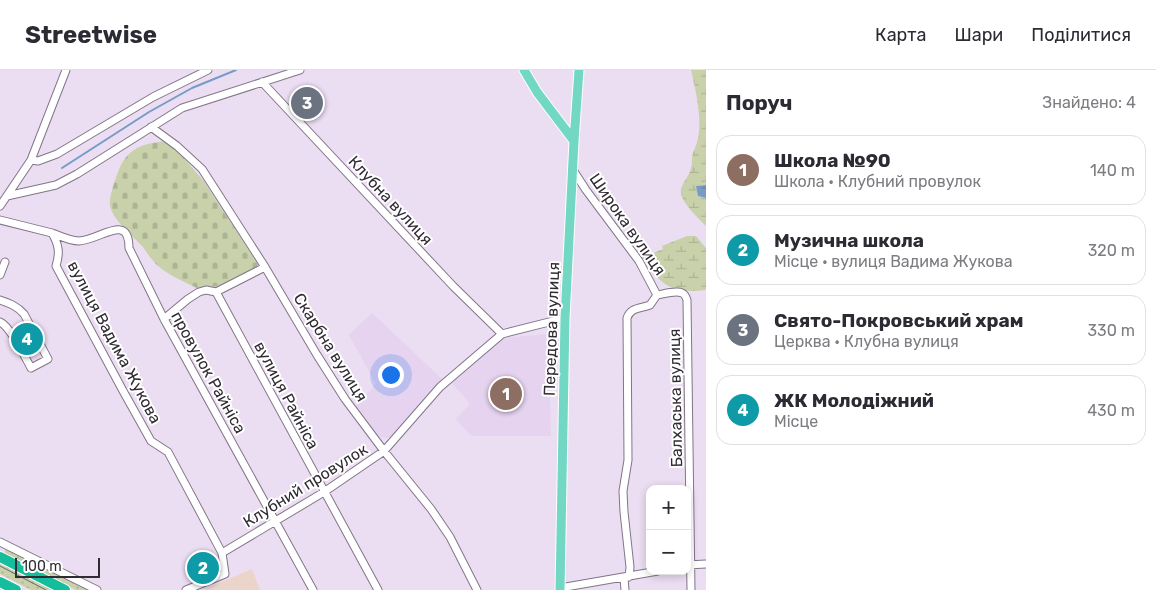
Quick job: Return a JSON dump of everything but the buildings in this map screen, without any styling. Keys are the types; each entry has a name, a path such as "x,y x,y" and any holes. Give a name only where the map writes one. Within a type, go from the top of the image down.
{"highway":[{"path":"0,557 66,590"},
{"path":"0,582 13,589"}],"main road":[{"path":"524,70 537,92 574,141"},
{"name":"Передова вулиця","path":"560,589 565,318 579,70"}],"street":[{"path":"0,206 31,160 66,70"},
{"path":"31,160 38,161 56,154 153,97 208,70"},
{"path":"7,196 56,185 77,174 182,108 300,70"},
{"name":"Клубна вулиця","path":"262,82 453,286 502,334"},
{"name":"Скарбна вулиця","path":"151,128 178,146 202,169 265,267 345,399 431,509 450,537 477,590"},
{"name":"Широка вулиця","path":"573,170 639,261 657,296"},
{"path":"0,220 52,233"},
{"name":"провулок Райніса","path":"52,233 76,241 86,240 116,229 120,229 128,234 129,248 164,319 314,590"},
{"name":"вулиця Вадима Жукова","path":"52,233 57,241 60,256 56,266 151,441 168,452 222,553 225,574 186,590"},
{"path":"0,275 5,262"},
{"path":"164,319 199,292 206,290 216,292 265,267"},
{"name":"вулиця Райніса","path":"216,292 378,590"},
{"name":"Балхаська вулиця","path":"657,296 669,293 682,293 687,300 689,530"},
{"path":"625,590 630,567 623,491 628,460 627,318 633,310 650,305 657,296"},
{"path":"0,300 12,304 24,314 48,359 31,368 9,329 0,322"},
{"name":"Клубний провулок","path":"222,553 324,492 384,451 440,387 502,334 565,318"},
{"path":"0,542 97,590"},
{"path":"691,565 706,564"},
{"path":"560,589 646,573"},
{"name":"Балхаська вулиця","path":"689,575 690,590"}],"shaded area":[{"path":"372,313 443,380 394,437 384,438 372,433 355,407 376,384 349,335"},
{"path":"548,334 551,436 471,436 456,419 470,404 452,383 504,338"},
{"path":"252,569 260,590 203,590"}],"green space":[{"path":"691,70 706,70 706,185 696,186 698,196 706,198 706,226 688,206 681,193 692,164 699,130 698,104"},
{"path":"166,141 203,180 259,266 222,286 200,290 172,276 157,265 119,222 112,211 110,202 111,193 121,164 136,149 150,143"},
{"path":"687,236 696,236 706,248 706,290 688,291 670,287 660,280 645,261 638,256 649,252 651,254 663,249 662,246"},
{"path":"6,549 87,590 76,590 4,554"},
{"path":"0,562 55,590 31,590 0,574"}],"water":[{"path":"706,185 706,198 698,196 696,186"}],"waterway":[{"path":"62,168 149,112 192,88 236,70"}],"tram line":[{"path":"0,566 46,590"}],"place":[{"name":"Свято-Покровський храм","path":"307,103"},
{"name":"ЖК Молодіжний","path":"27,339"},
{"name":"Школа №90","path":"506,394"},
{"name":"Музична школа","path":"203,568"}]}
